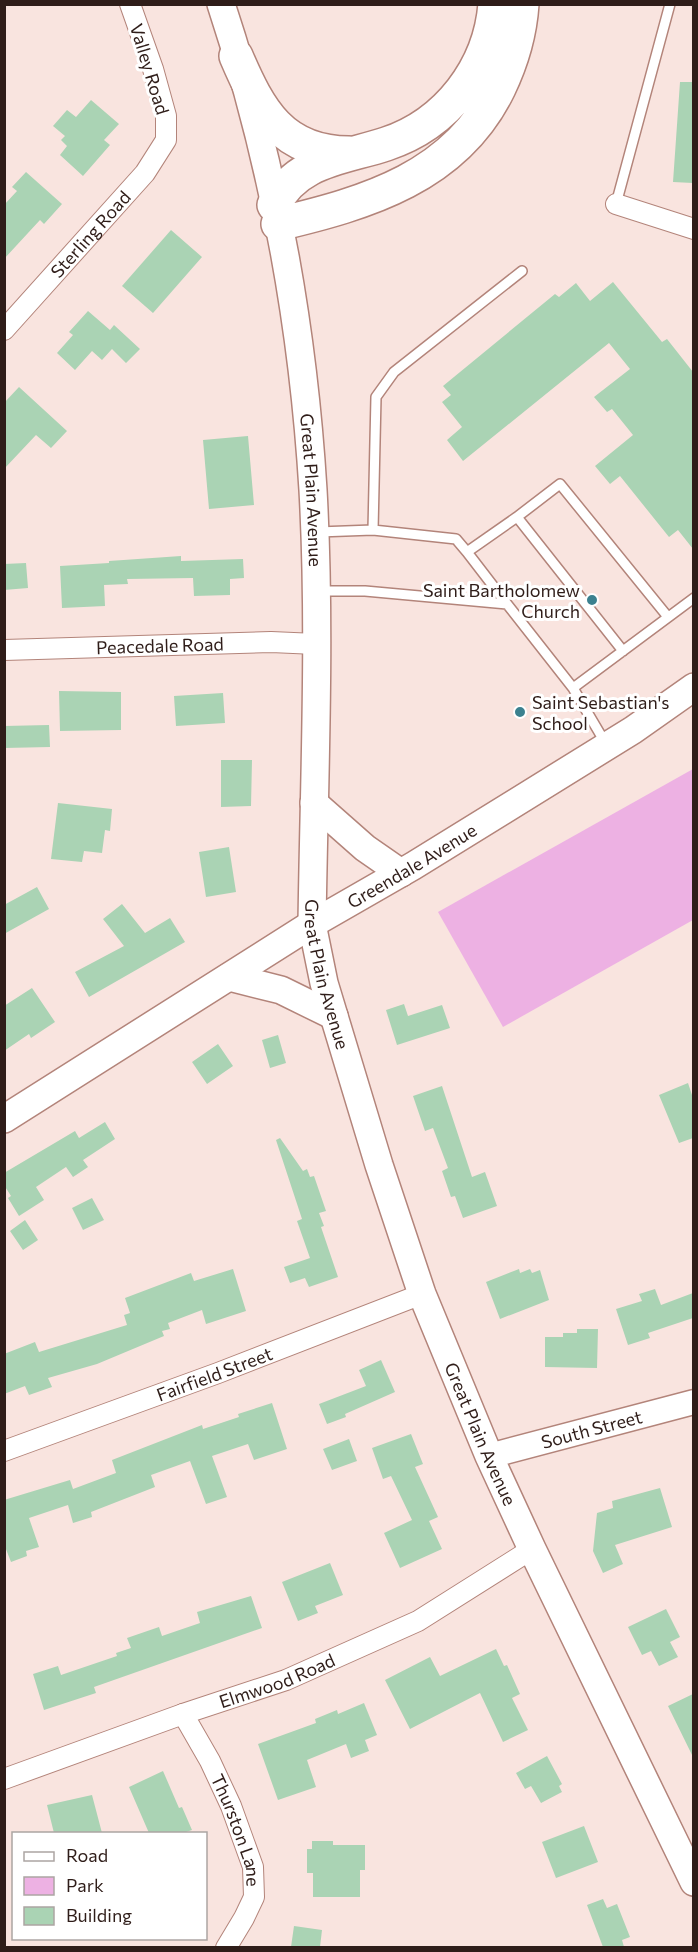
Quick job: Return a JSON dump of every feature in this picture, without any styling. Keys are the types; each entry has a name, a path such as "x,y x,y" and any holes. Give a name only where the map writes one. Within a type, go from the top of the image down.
{"highway":[{"path":"495,4 485,51 473,74 455,99 420,129 388,143 315,165 294,178 286,186 276,215 332,211 376,195 422,174 448,154 474,126 496,94 514,51 522,4"},
{"path":"236,56 255,98 263,111 281,130 303,143 326,152 352,153 371,148"}],"main road":[{"name":"Great Plain Avenue","path":"221,4 250,106 276,215 293,298 303,370 310,447 316,591 312,924 324,983 379,1165 422,1294 489,1456 693,1882"},
{"name":"Greendale Avenue","path":"4,1119 312,924 401,873 633,730 693,687"},
{"path":"314,803 365,848 401,873"},
{"path":"228,977 281,990 334,1016"}],"street":[{"name":"Valley Road","path":"130,4 153,69 166,116 166,134"},
{"name":"Sterling Road","path":"4,330 145,173 166,140 166,134"},
{"path":"616,204 693,229"},
{"name":"Peacedale Road","path":"4,650 271,642 316,644"},
{"name":"Fairfield Street","path":"4,1451 218,1373 422,1294"},
{"name":"South Street","path":"489,1456 693,1402"},
{"name":"Elmwood Road","path":"4,1779 183,1714 286,1680 418,1621 532,1549"},
{"name":"Thurston Lane","path":"183,1714 210,1761 231,1806 254,1867 254,1897 226,1947"}],"lane":[{"path":"616,204 670,4"},
{"path":"373,530 376,397 394,372 522,271"},
{"path":"467,552 560,484 668,617"},
{"path":"517,517 623,651"},
{"path":"315,532 373,530 456,539 573,688 607,746"},
{"path":"316,591 365,591 507,604"},
{"path":"573,688 693,599"}],"green space":[{"path":"693,769 693,920 503,1027 438,912"}],"building":[{"path":"680,82 693,82 693,183 673,182"},
{"path":"91,100 119,124 104,140 110,145 83,176 60,155 67,146 61,140 65,136 53,126 67,110 76,117"},
{"path":"26,172 62,204 44,224 40,220 4,259 4,205 17,191 12,187"},
{"path":"171,230 202,257 153,313 122,286"},
{"path":"613,282 662,342 667,339 693,372 693,549 678,530 669,537 620,476 610,484 595,466 633,435 612,409 607,412 594,397 630,369 609,343 463,461 447,440 462,427 442,402 451,395 443,386 555,294 559,297 576,283 590,301"},
{"path":"88,311 110,330 114,325 140,349 126,363 112,349 102,360 92,351 75,370 57,353 73,335 69,332"},
{"path":"19,387 67,431 51,448 36,435 4,469 4,403"},
{"path":"248,436 254,505 209,509 203,440"},
{"path":"181,556 181,561 243,559 244,578 230,579 230,595 194,596 193,578 127,579 128,584 104,585 105,606 62,608 60,566"},
{"path":"26,563 28,588 4,590 4,564"},
{"path":"59,691 121,692 121,730 60,731"},
{"path":"223,693 225,723 176,726 174,696"},
{"path":"49,725 50,747 4,748 4,726"},
{"path":"221,760 252,760 251,806 221,807"},
{"path":"58,803 112,809 110,831 105,830 102,853 84,851 82,862 51,859"},
{"path":"229,847 236,892 206,897 199,852"},
{"path":"37,887 49,909 4,934 4,905"},
{"path":"122,904 145,933 170,918 185,942 89,997 75,972 124,946 103,919"},
{"path":"32,988 55,1022 31,1038 29,1034 4,1051 4,1006"},
{"path":"404,1004 408,1016 442,1005 450,1028 397,1045 386,1010"},
{"path":"278,1035 286,1063 270,1068 262,1040"},
{"path":"218,1044 233,1066 207,1084 192,1062"},
{"path":"688,1083 693,1098 693,1138 679,1143 659,1095"},
{"path":"442,1086 472,1177 485,1172 497,1206 463,1218 455,1196 451,1197 442,1171 448,1168 433,1128 425,1131 413,1096"},
{"path":"105,1122 115,1139 83,1160 88,1167 73,1177 66,1167 36,1187 44,1200 19,1216 8,1198 11,1196 4,1185 4,1173 75,1131 79,1138"},
{"path":"280,1138 303,1171 307,1169 310,1177 314,1176 326,1211 319,1213 324,1226 321,1227 338,1277 309,1287 305,1278 290,1283 284,1267 310,1258 297,1221 302,1219 276,1140"},
{"path":"92,1198 104,1220 83,1230 72,1208"},
{"path":"25,1220 38,1240 23,1250 10,1231"},
{"path":"233,1269 246,1311 206,1324 202,1310 168,1323 170,1329 162,1331 164,1336 97,1364 48,1378 52,1387 29,1395 25,1386 4,1394 4,1354 35,1342 39,1352 127,1325 124,1315 130,1313 125,1298 191,1273 194,1281"},
{"path":"519,1269 520,1273 530,1269 532,1273 540,1270 549,1300 500,1319 486,1282"},
{"path":"655,1289 661,1305 693,1293 693,1318 648,1333 650,1338 628,1345 616,1309 642,1301 639,1294"},
{"path":"577,1329 598,1329 597,1368 545,1367 545,1337 563,1337 563,1333 577,1333"},
{"path":"381,1360 395,1392 327,1424 319,1404 366,1386 359,1370"},
{"path":"272,1403 287,1449 254,1460 248,1444 212,1456 227,1497 206,1504 190,1461 151,1475 155,1487 91,1512 92,1517 73,1523 68,1505 29,1518 39,1547 26,1551 27,1556 11,1562 4,1544 4,1500 70,1480 73,1489 116,1473 112,1460 202,1425 203,1429"},
{"path":"411,1434 423,1464 415,1467 438,1517 429,1521 442,1549 400,1568 384,1533 412,1520 391,1476 383,1479 372,1448"},
{"path":"349,1439 357,1461 332,1470 323,1449"},
{"path":"660,1488 672,1527 615,1545 623,1564 603,1573 593,1551 597,1513 613,1508 612,1501"},
{"path":"330,1563 343,1595 315,1606 318,1613 298,1621 282,1582"},
{"path":"251,1596 262,1628 94,1687 96,1693 44,1710 33,1674 58,1666 61,1675 117,1656 116,1653 131,1648 127,1638 159,1627 162,1636 200,1623 197,1612"},
{"path":"666,1609 680,1637 670,1642 678,1657 659,1666 651,1651 642,1655 628,1627"},
{"path":"496,1649 504,1666 507,1665 520,1694 512,1698 528,1730 503,1742 480,1693 410,1729 385,1680 430,1657 440,1676"},
{"path":"693,1694 693,1757 668,1706"},
{"path":"364,1703 377,1735 365,1740 369,1751 351,1758 346,1744 307,1760 316,1787 278,1800 258,1744 316,1723 315,1719 337,1710 338,1714"},
{"path":"547,1756 562,1784 559,1786 562,1792 541,1803 531,1786 525,1789 516,1773"},
{"path":"163,1771 179,1808 182,1807 192,1830 149,1832 129,1787"},
{"path":"92,1795 102,1832 54,1832 47,1805"},
{"path":"584,1826 598,1862 556,1878 542,1842"},
{"path":"312,1841 333,1841 333,1845 365,1845 365,1870 360,1870 360,1897 313,1897 313,1873 307,1873 307,1849 312,1849"},
{"path":"603,1899 607,1908 617,1904 630,1937 622,1940 624,1947 603,1947 587,1905"},
{"path":"294,1926 322,1930 320,1947 291,1947"}],"place":[{"name":"Saint Bartholomew Church","path":"592,600"},
{"name":"Saint Sebastian's School","path":"520,712"}]}
